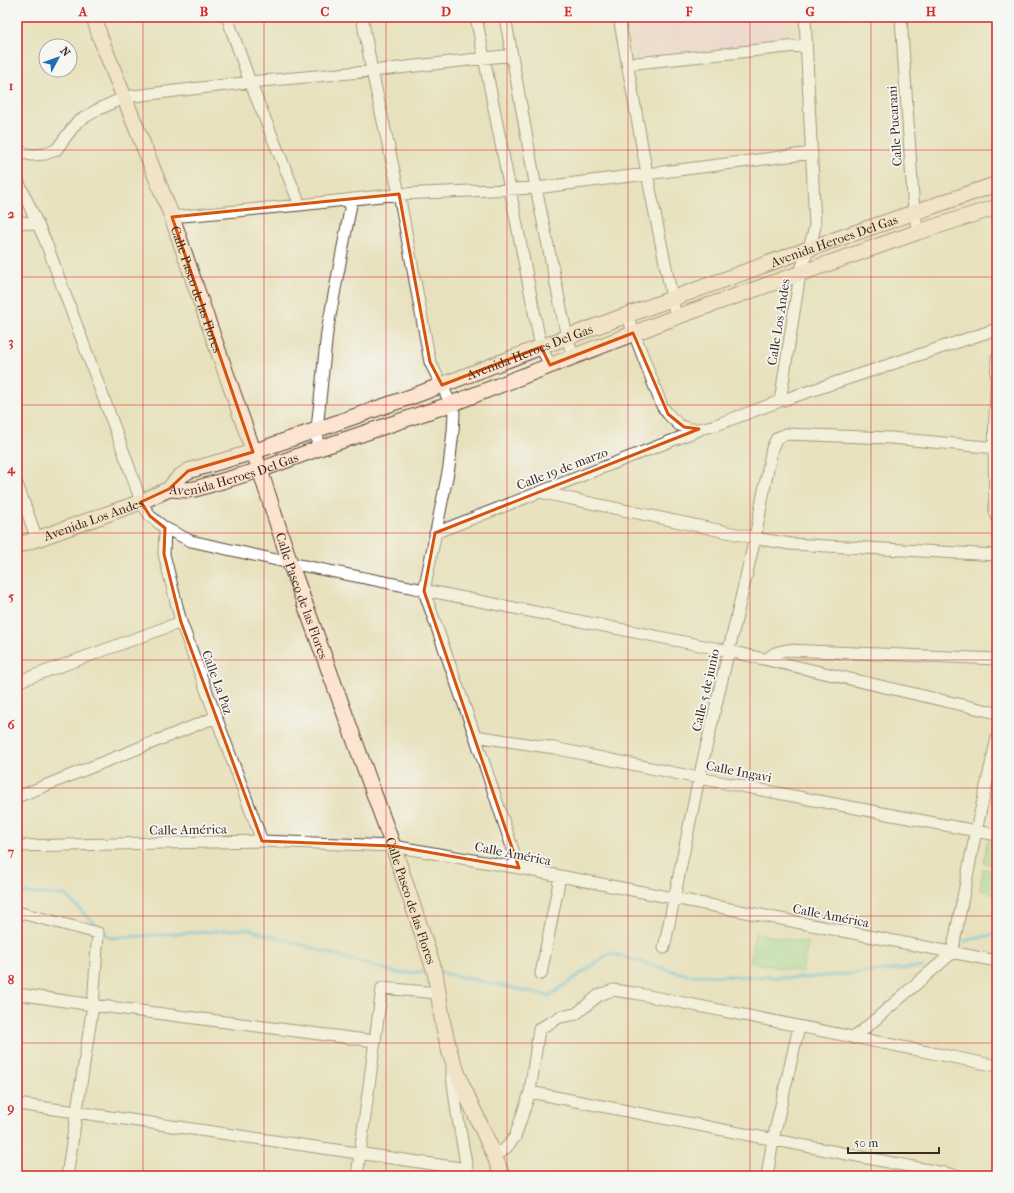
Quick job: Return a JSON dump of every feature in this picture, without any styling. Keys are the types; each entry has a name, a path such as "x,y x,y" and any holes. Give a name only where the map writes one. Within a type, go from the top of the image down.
{"street":[{"name":"Calle Paseo de las Flores","path":"94,17 100,37 172,217 260,470 290,563 393,846 435,972 443,1024 452,1058 462,1085 495,1157 502,1176"},
{"path":"227,17 250,82 300,205"},
{"path":"362,17 372,72 399,194 430,362 454,413 449,467 424,591 475,736 519,868"},
{"path":"476,17 541,347 550,365"},
{"path":"505,17 536,188 567,337 573,356"},
{"path":"619,17 647,174 676,318"},
{"name":"Calle Los Andes","path":"780,401 800,274 804,259 813,239 815,226 805,17"},
{"name":"Calle Pucarani","path":"900,17 914,212 918,232"},
{"path":"627,64 806,45"},
{"path":"17,150 32,155 46,154 56,150 77,122 97,110 125,97 250,82 372,72 512,55"},
{"path":"172,217 352,200 399,194 536,188 812,153"},
{"path":"17,179 45,240 119,438 140,502 150,516 165,528 191,541 424,591 767,659 997,713"},
{"name":"Avenida Heroes Del Gas","path":"169,489 179,477 188,471 253,452 442,385 567,337 808,249 914,212 996,186"},
{"path":"317,449 317,429 327,332 352,200"},
{"name":"Avenida Heroes Del Gas","path":"169,489 195,489 260,470 317,449 451,404 633,333 918,232 997,207"},
{"path":"17,221 38,225"},
{"path":"627,315 662,406 675,421 684,427 699,429"},
{"name":"Calle 19 de marzo","path":"435,533 699,429 716,425 780,401 997,329"},
{"path":"997,357 994,511 997,517"},
{"name":"Calle 5 de junio","path":"664,948 700,778 755,538 772,448 777,438 786,434 891,438 996,448"},
{"path":"17,484 21,505 37,539"},
{"name":"Avenida Los Andes","path":"17,546 140,502 169,489"},
{"path":"538,492 790,544 997,555"},
{"name":"Calle La Paz","path":"165,528 164,554 181,622 262,841"},
{"path":"17,682 181,622"},
{"path":"767,659 775,653 786,650 997,659"},
{"path":"17,797 216,717"},
{"name":"Calle Ingavi","path":"475,736 554,748 700,778 997,835"},
{"path":"854,1038 952,953 976,831 997,738"},
{"name":"Calle América","path":"17,846 262,841 393,846 519,868 997,961"},
{"path":"541,974 560,877"},
{"path":"17,912 98,933 93,1006 67,1176"},
{"path":"357,1176 382,988 438,994"},
{"path":"495,1157 506,1148 515,1137 530,1092 539,1029 560,1017 576,1014 599,995 613,990 997,1066"},
{"path":"17,994 93,1006 374,1041"},
{"path":"767,1176 798,1027"},
{"path":"17,1104 360,1154 468,1172 452,1076 452,1058"},
{"path":"530,1092 959,1176"}],"highlighted area":[{"path":"399,194 430,362 442,385 541,347 550,365 633,333 668,414 684,427 699,429 435,533 424,591 519,868 393,846 262,841 181,622 164,554 165,528 150,516 141,502 169,489 188,471 253,452 172,217"}],"shaded area":[{"path":"628,17 787,17 789,40 636,60"}],"green space":[{"path":"987,841 997,843 997,861 995,865 984,863"},
{"path":"983,869 994,870 994,876 997,881 997,894 980,890"},
{"path":"755,933 808,943 802,972 750,962"}],"waterway":[{"path":"17,893 65,895 110,938 248,929 397,973 431,972"},
{"path":"964,941 997,934"},
{"path":"439,972 549,996 610,953 687,975 805,978 922,967"}]}
